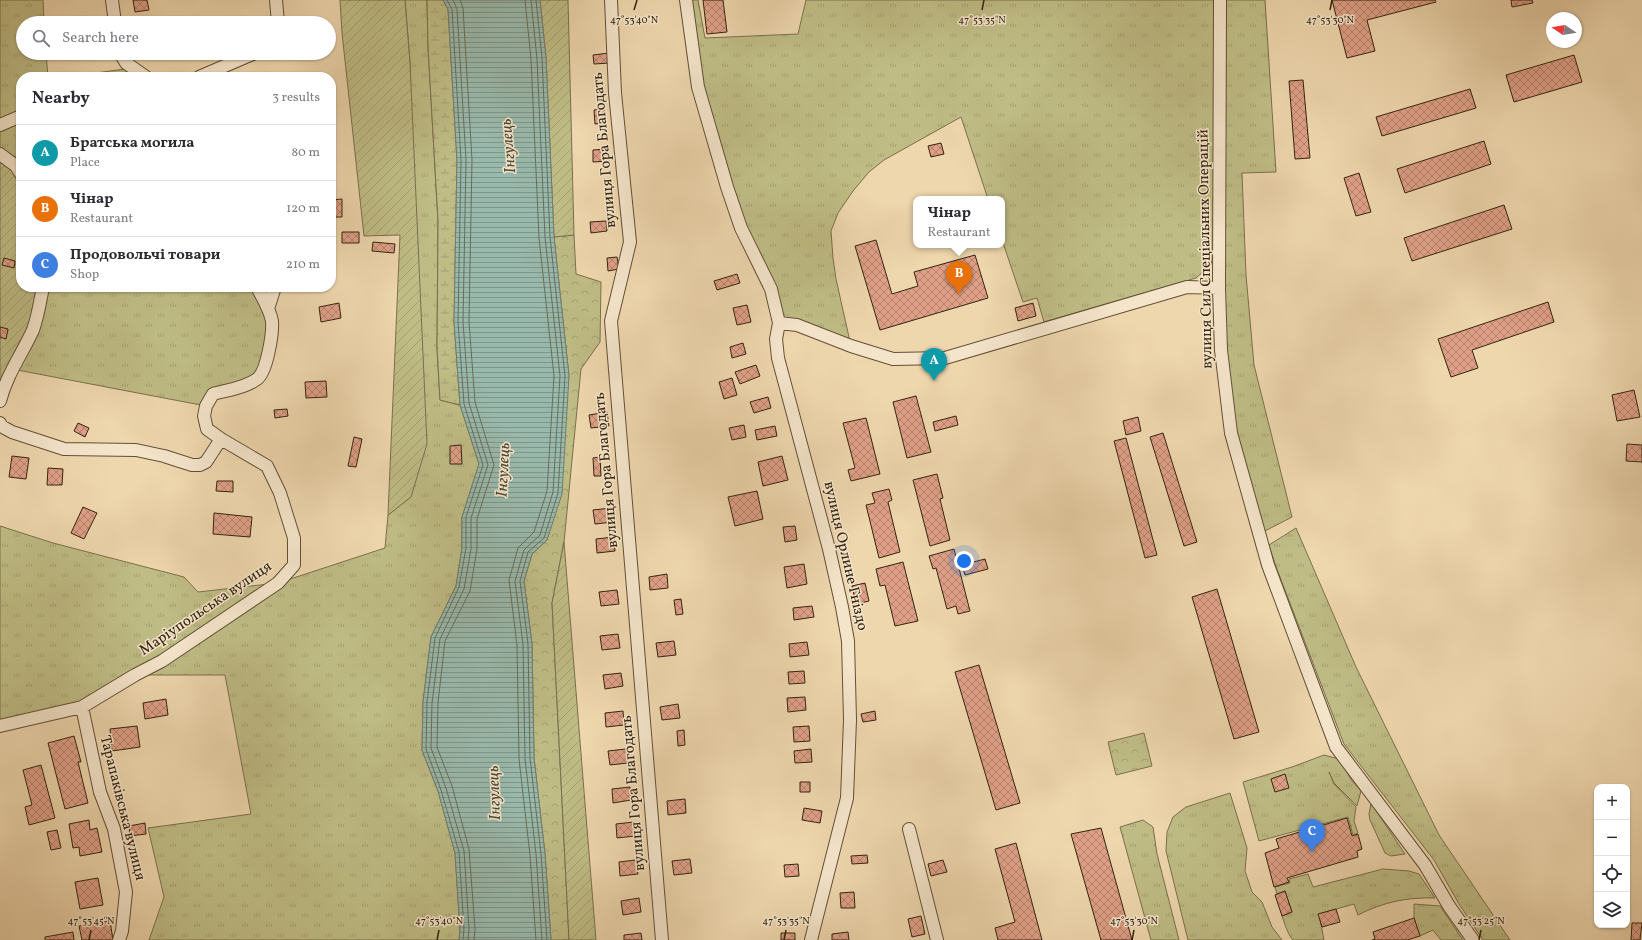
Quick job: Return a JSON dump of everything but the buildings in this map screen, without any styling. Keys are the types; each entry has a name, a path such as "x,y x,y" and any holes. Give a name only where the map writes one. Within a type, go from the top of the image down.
{"street":[{"path":"112,0 115,16"},
{"path":"276,0 277,16"},
{"name":"вулиця Гора Благодать","path":"611,0 615,92 630,242 611,321 662,940"},
{"path":"686,0 698,86 725,180 741,228 771,289 779,323 797,324 851,346 893,359 945,358 1187,287 1219,288"},
{"name":"вулиця Сил Спеціальних Операцій","path":"1220,0 1219,288 1221,350 1231,433 1268,565 1336,747 1425,865 1449,906 1473,940"},
{"path":"124,60 126,64 137,72"},
{"path":"211,72 239,60"},
{"path":"0,125 16,118"},
{"path":"0,154 16,166"},
{"path":"0,401 12,369 32,330 39,312 42,292"},
{"name":"Маріупольська вулиця","path":"82,707 135,675 162,661 278,583 294,565 294,538 280,493 267,466 207,429 204,416 206,406 214,394 244,386 258,379 266,366 272,321 268,309 259,292"},
{"path":"268,309 273,292"},
{"name":"вулиця Орлине Гніздо","path":"779,323 776,339 778,358 829,549 848,641 850,720 847,798 811,940"},
{"path":"0,423 1,426 12,432 64,449 136,450 164,456 192,465 200,465 206,462 221,439"},
{"path":"0,726 82,707"},
{"name":"Тарапаківська вулиця","path":"82,707 100,792 114,829 126,892 122,931 119,940"},
{"path":"909,829 937,940"}],"green space":[{"path":"0,0 43,0 44,16 16,16 16,60 47,60 48,72 16,72 16,169 0,154"},
{"path":"340,0 405,0 410,63 427,444 411,497 388,515 400,235 364,236 342,33"},
{"path":"405,0 427,0 428,47 438,221 437,348 440,400 460,405 479,464 462,517 462,548 456,586 431,637 423,702 422,750 438,791 455,853 460,930 459,940 149,940 164,897 148,828 251,814 225,675 135,675 82,707 0,726 0,526 53,543 184,577 198,592 278,583 385,548 388,515 411,497 410,63"},
{"path":"427,0 443,0 448,9 457,160 454,322 460,405 440,400 437,348 438,221 428,47"},
{"path":"540,0 568,0 574,235 554,237 546,58"},
{"path":"686,0 698,0 705,38 798,34 806,0 1214,0 1215,244 1211,265 1196,278 1044,322 1037,298 1023,302 1005,248 1005,196 987,196 961,117 884,160 869,172 853,191 838,213 831,231 833,258 836,279 851,346 779,323 741,228 698,87"},
{"path":"1226,0 1265,0 1276,172 1242,173 1246,275 1254,365 1292,517 1263,532 1236,432 1226,349 1224,279"},
{"path":"132,68 138,72 103,72"},
{"path":"0,154 16,169 16,292 41,292 0,401"},
{"path":"574,235 576,274 601,282 600,342 581,369 564,542 552,603 569,940 551,940 545,854 534,758 532,644 524,581 532,554 547,540 569,376 554,237"},
{"path":"41,292 259,292 272,321 258,379 214,394 206,406 12,369"},
{"path":"1296,528 1356,667 1439,835 1510,940 1483,940 1459,904 1434,860 1344,744 1269,545"},
{"path":"564,542 596,940 569,940 552,603"},
{"path":"1144,733 1152,766 1116,775 1108,742"},
{"path":"1324,755 1339,759 1352,781 1361,791 1357,806 1334,783 1329,772 1334,784 1356,807 1354,821 1358,833 1353,835 1348,817 1259,841 1243,782 1292,767"},
{"path":"1230,793 1247,848 1245,871 1252,892 1262,902 1272,927 1282,940 1188,940 1166,851 1167,832 1173,817 1186,807"},
{"path":"1371,803 1405,854 1391,856 1385,853 1370,820 1369,814"},
{"path":"1143,820 1153,827 1157,854 1179,940 1151,940 1120,827"},
{"path":"1383,869 1409,871 1419,874 1435,898 1415,898 1396,901 1367,910 1358,915 1354,904 1319,914 1324,940 1293,940 1282,916 1292,912 1285,891 1277,894 1275,887 1290,883 1289,879 1308,874 1313,887"},
{"path":"1414,904 1440,906 1463,940 1441,940 1433,930 1420,936 1414,918"}],"water":[{"name":"Інгулець","path":"443,0 540,0 546,58 554,237 569,376 562,494 547,540 532,554 524,581 532,644 534,758 545,854 551,940 459,940 460,930 455,853 438,791 422,750 423,702 431,637 456,586 462,548 462,517 479,464 460,405 454,322 457,160 448,9"}],"place":[{"name":"Чінар","path":"959,294"},
{"name":"Братська могила","path":"934,381"},
{"name":"Продовольчі товари","path":"1312,852"}]}
